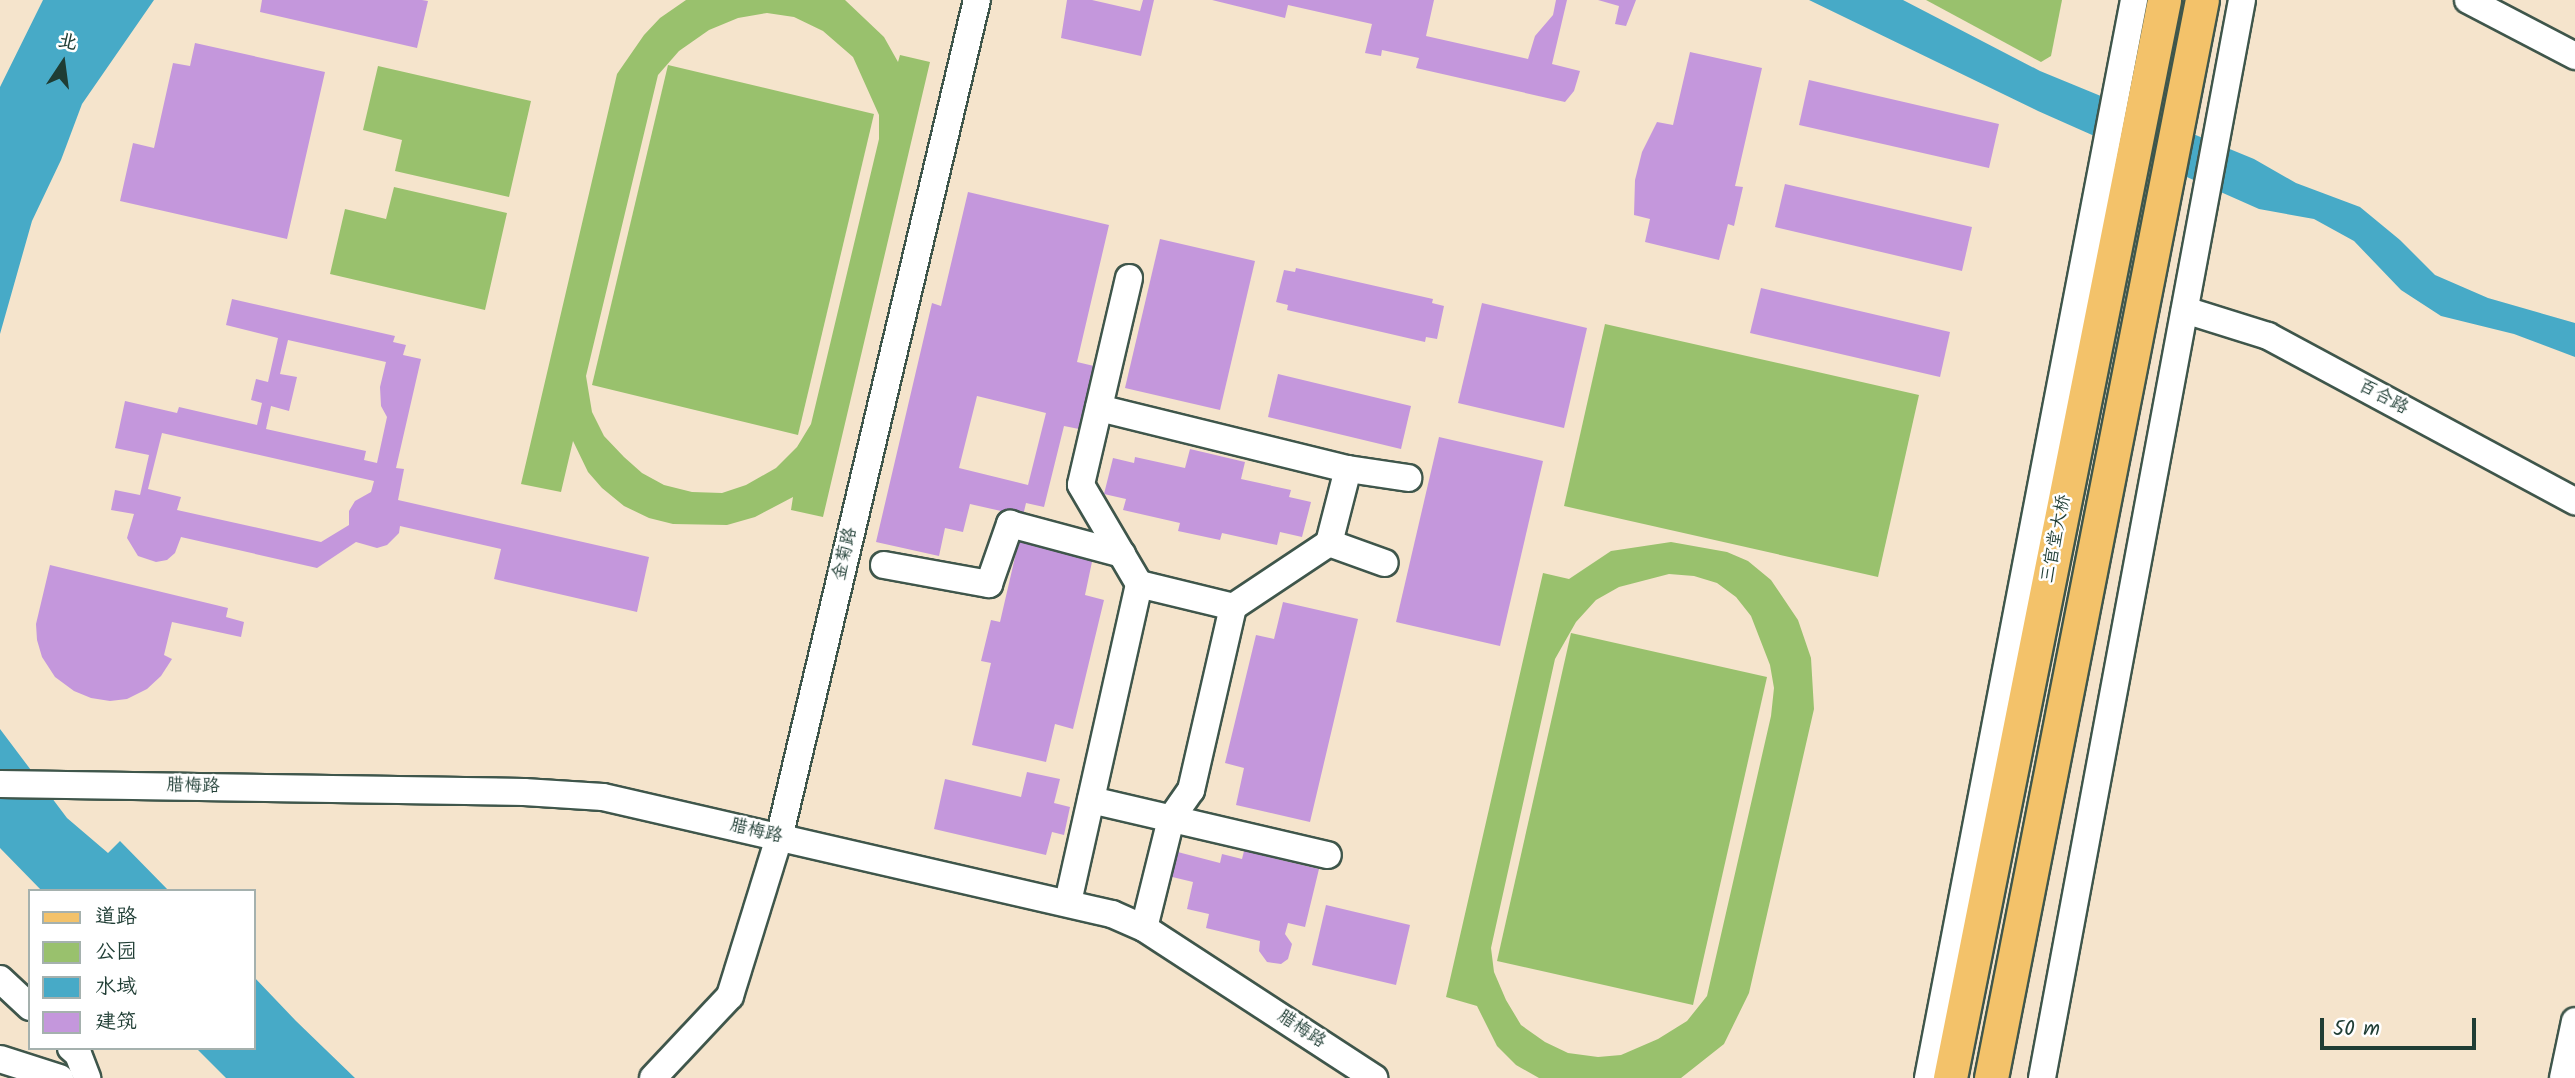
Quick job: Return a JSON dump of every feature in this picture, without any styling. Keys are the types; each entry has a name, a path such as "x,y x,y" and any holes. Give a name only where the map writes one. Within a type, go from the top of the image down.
{"main road":[{"name":"三官堂大桥","path":"1950,1078 2164,0"},
{"path":"1991,1078 2202,0"}],"street":[{"name":"金菊路","path":"653,1078 730,996 779,838 977,0"},
{"path":"1928,1078 2134,0"},
{"path":"2042,1078 2242,0"},
{"path":"2468,0 2575,56"},
{"path":"1068,902 1139,584 1081,485 1129,278"},
{"name":"百合路","path":"2185,310 2268,337 2575,501"},
{"path":"1098,408 1348,469 1408,478"},
{"path":"1144,928 1171,819 1191,790 1233,607 1329,543 1348,469"},
{"path":"884,565 989,584 1010,524 1122,554"},
{"path":"1329,543 1385,563"},
{"path":"1139,584 1233,607"},
{"name":"腊梅路","path":"0,784 560,793 603,797 1112,914 1144,928 1374,1078"},
{"path":"1091,800 1328,855"},
{"path":"0,979 28,1005"},
{"path":"2563,1078 2575,1021"},
{"path":"73,1050 78,1055 86,1078"},
{"path":"0,1059 60,1078"}],"green space":[{"path":"686,0 845,0 884,37 898,62 900,55 930,62 823,517 791,510 793,497 755,517 727,525 673,524 649,518 624,506 602,488 588,472 573,441 561,492 521,484 617,74 644,35 660,18","holes":["767,13 794,17 823,31 853,57 879,115 879,139 811,424 797,447 776,468 746,485 722,493 692,492 664,485 642,473 604,436 592,412 586,376 658,75 679,51 709,30 738,18"]},
{"path":"1926,0 2062,0 2051,56 2041,62"},
{"path":"668,65 874,114 798,435 592,385"},
{"path":"378,66 531,101 509,197 395,171 402,140 363,130"},
{"path":"394,187 507,213 485,310 330,274 345,209 386,219"},
{"path":"1605,324 1919,395 1878,577 1564,506"},
{"path":"1671,542 1727,552 1748,561 1771,580 1798,620 1811,658 1814,709 1749,993 1724,1044 1681,1078 1539,1078 1516,1065 1497,1046 1477,1006 1446,997 1543,573 1569,579 1611,551","holes":["1669,574 1694,576 1717,583 1736,597 1751,616 1770,665 1774,688 1771,716 1707,996 1687,1021 1658,1039 1621,1055 1598,1057 1568,1053 1545,1042 1521,1025 1494,972 1491,948 1555,659 1576,622 1596,600 1619,587"]},
{"path":"1571,633 1767,677 1693,1005 1497,961"}],"water":[{"path":"43,0 154,0 82,104 61,160 32,221 0,334 0,87"},
{"path":"1809,0 1903,0 2040,71 2254,159 2296,183 2360,207 2400,240 2435,275 2488,298 2575,323 2575,357 2514,334 2441,316 2401,290 2354,241 2314,219 2259,209 2038,111"},
{"path":"0,729 67,818 108,853 120,841 167,889 40,889 0,848"},
{"path":"256,979 355,1078 226,1078 198,1050 256,1050"}],"building":[{"path":"262,0 428,1 417,48 260,12"},
{"path":"1067,0 1092,0 1140,11 1143,0 1154,0 1141,56 1061,38"},
{"path":"1212,0 1434,0 1426,36 1528,59 1535,36 1553,15 1556,0 1567,0 1552,64 1580,71 1574,91 1565,102 1416,68 1419,58 1382,50 1381,56 1365,53 1372,24 1288,5 1285,18"},
{"path":"1598,0 1636,0 1626,26 1615,24 1619,6"},
{"path":"195,43 325,72 287,239 120,201 133,143 154,148 173,63 190,66"},
{"path":"1690,52 1762,68 1735,186 1743,187 1734,226 1728,224 1719,260 1645,242 1650,219 1634,215 1635,180 1642,152 1657,122 1673,125"},
{"path":"1809,80 1999,124 1989,168 1799,125"},
{"path":"1785,184 1972,227 1962,271 1775,227"},
{"path":"968,192 1109,225 1077,362 1094,366 1079,429 1064,426 1044,507 1026,503 1023,516 970,504 963,532 945,528 939,556 876,542 932,303 941,306","holes":["977,396 1046,413 1028,485 959,468"]},
{"path":"1160,239 1255,261 1220,410 1125,388"},
{"path":"1296,268 1433,299 1432,303 1444,306 1437,339 1426,337 1425,342 1287,310 1288,305 1276,302 1284,270 1295,272"},
{"path":"1761,288 1950,332 1940,377 1750,333"},
{"path":"232,299 395,336 393,342 406,345 403,355 421,359 396,468 404,469 398,500 649,557 637,612 494,579 501,549 400,526 399,533 387,545 377,548 356,542 317,568 181,537 175,553 167,560 156,562 138,556 127,538 134,514 111,510 115,490 140,495 149,455 115,448 125,401 177,413 179,407 257,425 262,403 251,400 256,379 268,382 278,338 226,325","holes":["288,340 386,362 380,387 381,406 387,417 377,463 364,460 366,451 266,429 271,406 289,411 297,377 280,374","162,433 374,481 371,492 355,501 349,511 349,525 321,542 177,510 181,497 148,489"]},
{"path":"1482,303 1587,328 1564,428 1458,403"},
{"path":"1278,374 1411,406 1401,449 1268,417"},
{"path":"1439,437 1543,461 1500,646 1396,622"},
{"path":"1190,449 1245,462 1241,479 1291,490 1289,497 1311,502 1302,537 1280,532 1277,545 1222,533 1220,540 1178,531 1180,523 1123,510 1126,499 1104,494 1113,458 1134,463 1135,457 1185,468"},
{"path":"1019,540 1093,557 1085,595 1104,600 1073,729 1055,724 1046,762 972,745 991,663 981,661 991,620 1000,622"},
{"path":"50,565 228,608 226,617 244,622 241,637 172,622 164,655 172,659 161,676 147,689 127,699 110,701 91,698 74,691 55,677 42,657 36,624"},
{"path":"1283,602 1358,619 1310,822 1236,805 1244,768 1225,763 1256,635 1274,639"},
{"path":"1027,772 1060,779 1054,803 1070,807 1064,835 1052,832 1046,855 934,829 945,779 1021,797"},
{"path":"1170,850 1220,863 1222,854 1242,859 1244,851 1319,869 1305,927 1288,923 1285,934 1292,944 1288,959 1281,964 1267,962 1259,951 1260,941 1206,928 1209,914 1187,909 1193,882 1164,875"},
{"path":"1326,905 1410,925 1396,985 1312,965"}]}
